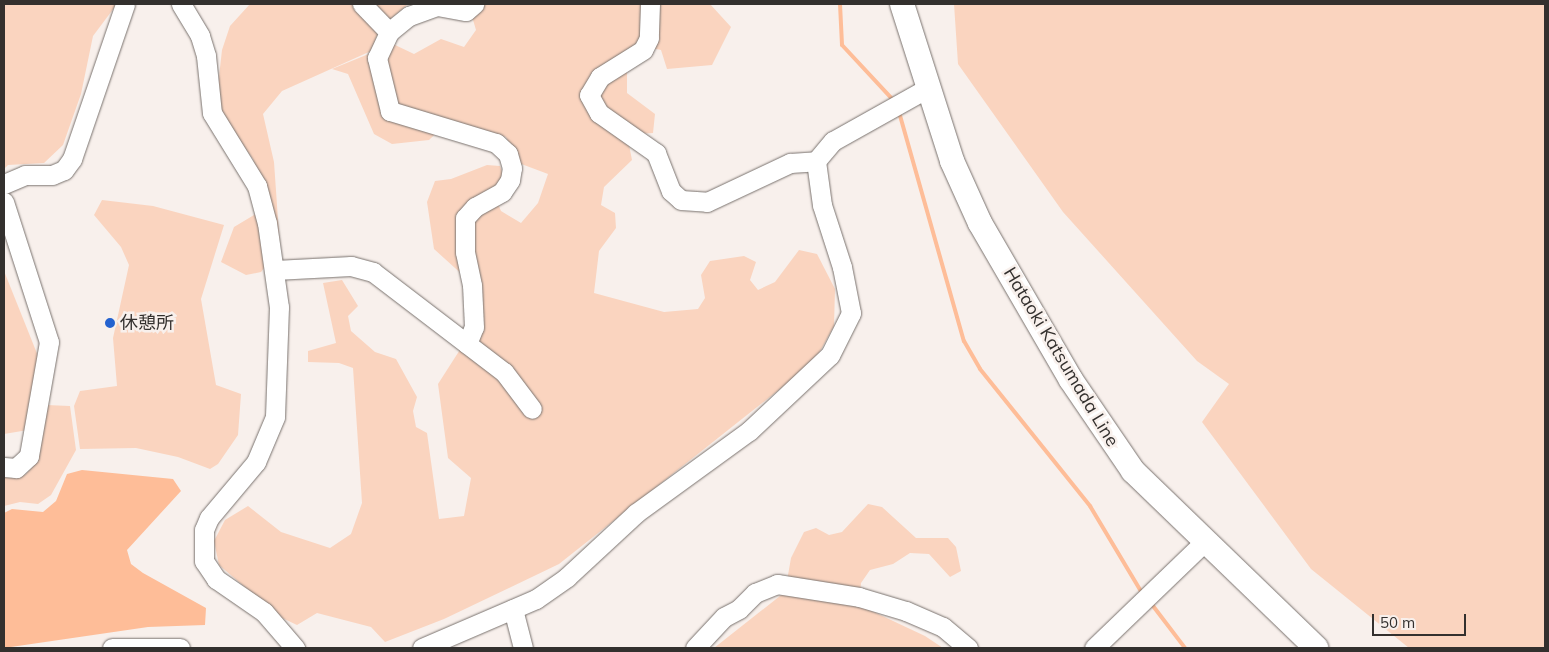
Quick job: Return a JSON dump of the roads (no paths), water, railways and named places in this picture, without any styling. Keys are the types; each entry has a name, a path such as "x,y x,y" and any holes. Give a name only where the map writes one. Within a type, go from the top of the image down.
{"main road":[{"name":"Hataoki Katsumada Line","path":"902,4 952,161 980,223 1071,380 1133,471 1204,542 1316,648"}],"street":[{"path":"4,184 26,175 52,175 64,170 72,159 125,4"},
{"path":"181,4 200,36 206,56 212,113 257,186 275,270 278,307 275,417 256,462 210,518 202,547 204,561 216,579 264,612 295,648"},
{"path":"362,4 389,32"},
{"path":"467,344 474,326 472,285 465,252 465,218 475,207 502,192 512,168 508,154 496,143 390,111 377,58 389,32 426,7 457,12 466,11 474,4"},
{"path":"650,4 649,38 643,50 600,77 589,95 599,113 656,153 671,192 681,200 707,202 790,163 816,161 833,141 928,88"},
{"path":"422,648 513,610 568,577 636,513 749,430 830,355 851,313 842,267 822,205 816,161"},
{"path":"4,202 49,342 29,456 16,468 4,467"},
{"path":"275,270 351,266 373,272 504,372 532,409"},
{"path":"1094,648 1204,542"},
{"path":"695,648 724,617 739,609 755,593 777,584 812,587 906,611 943,626 968,648"},
{"path":"513,610 523,648"},
{"path":"112,648 180,648"}],"waterway":[{"path":"840,4 842,45 894,101"},
{"path":"899,112 964,341 980,369 1090,506 1142,593"},
{"path":"1150,602 1185,648"}],"place":[{"name":"休憩所","path":"110,323"}]}
